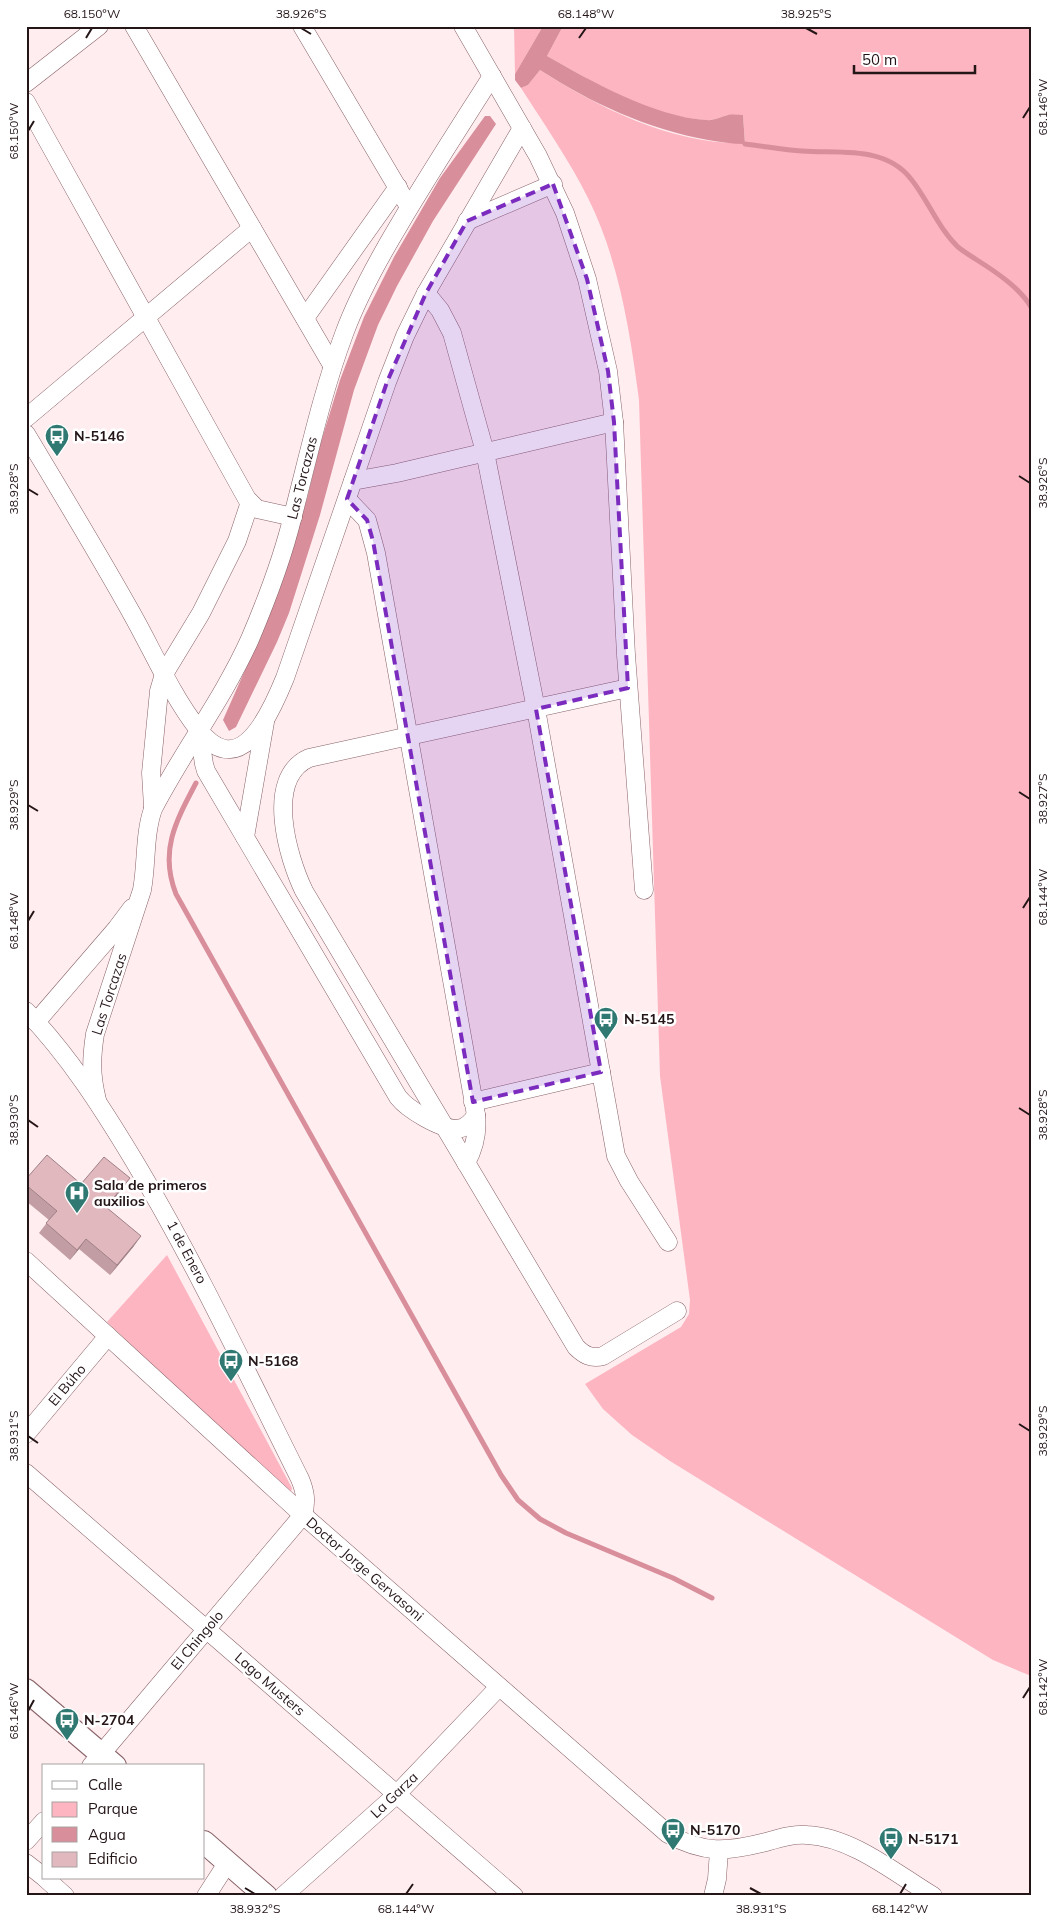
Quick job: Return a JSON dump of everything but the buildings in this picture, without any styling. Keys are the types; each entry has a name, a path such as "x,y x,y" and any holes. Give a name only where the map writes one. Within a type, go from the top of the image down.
{"main road":[{"path":"26,1690 102,1762"},
{"path":"205,1843 266,1896"}],"street":[{"path":"26,83 99,26"},
{"path":"134,26 332,365"},
{"path":"302,26 410,207"},
{"path":"464,26 553,184 577,244 608,371 614,422 628,688 644,890"},
{"name":"Las Torcazas","path":"97,1100 91,1076 95,1034 142,890 146,870 148,822 153,809 232,675 249,640 280,560 293,517 316,421 332,365 358,301 410,207 492,76"},
{"path":"26,102 250,502 257,509 293,517"},
{"path":"26,434 122,597 177,699 199,731 212,745 226,750 234,749 251,738 266,717 285,678 346,499 402,345 426,293 522,128"},
{"path":"467,221 553,184"},
{"path":"305,318 398,188"},
{"path":"26,418 252,228"},
{"path":"426,293 447,321 452,333 485,452 536,709 616,1156 628,1181 668,1242"},
{"path":"353,481 397,473 614,422"},
{"path":"346,499 366,520 374,541 475,1108 477,1135 475,1146 466,1162"},
{"path":"153,809 151,773 159,691 164,674 205,605 237,541 250,502"},
{"path":"628,688 310,758 294,768 286,787 284,825 289,854 304,891 576,1347 581,1352 595,1358 603,1356 677,1311"},
{"path":"245,837 266,717"},
{"path":"199,731 206,771 398,1097 409,1108 444,1126 457,1129 468,1125 475,1108"},
{"name":"Las Torcazas","path":"29,1014 117,928 142,890"},
{"name":"1 de Enero","path":"29,1014 67,1057 97,1100 167,1217 205,1286 303,1487 306,1506 303,1515"},
{"path":"475,1108 601,1072"},
{"name":"Doctor Jorge Gervasoni","path":"26,1261 303,1515 658,1827 688,1844 720,1851"},
{"name":"El Búho","path":"26,1434 108,1336"},
{"name":"Lago Musters","path":"26,1473 514,1896"},
{"name":"El Chingolo","path":"102,1762 206,1629 303,1515"},
{"name":"La Garza","path":"282,1896 396,1795 499,1687"},
{"path":"26,1841 42,1823"},
{"path":"713,1896 720,1851 746,1847 790,1836 806,1835 822,1837 854,1848 932,1896"},
{"path":"26,1862 42,1876"},
{"path":"206,1896 228,1862"},
{"path":"46,1880 65,1896"}],"highlighted area":[{"path":"553,184 587,279 608,371 614,422 628,688 536,709 601,1072 473,1102 373,541 367,520 347,499 387,382 426,293 467,221"}],"green space":[{"path":"514,26 543,26 515,74"},
{"path":"563,26 1031,26 1031,1676 993,1660 670,1461 632,1435 603,1409 585,1384 681,1327 689,1314 690,1300 660,1076 639,400 622,297 608,246 599,222 573,170 521,88 528,85 540,70 587,98 638,122 691,138 745,143 743,115 728,115 708,120 664,112 623,97 547,56"},
{"path":"167,1255 292,1488 290,1495 107,1322"}],"water":[{"path":"543,26 563,26 547,56 583,76 644,105 686,117 709,120 730,115 743,115 745,144 708,140 641,122 599,104 540,70 528,85 521,88 515,80 515,74"},
{"path":"485,116 490,116 496,124 433,221 378,325 354,390 320,515 289,613 236,727 229,731 223,720 275,599 307,499 320,445 340,380 364,317 394,257 440,178"}],"waterway":[{"path":"745,144 816,152 860,153 888,161 900,168 911,179 939,223 958,247 1007,281 1021,293 1031,307"},
{"path":"196,783 176,823 172,837 169,864 176,894 501,1475 518,1500 540,1519 566,1533 673,1578 712,1598"}],"place":[{"name":"N-5146","path":"57,457"},
{"name":"N-5145","path":"606,1040"},
{"name":"Sala de primeros auxilios","path":"77,1214"},
{"name":"N-5168","path":"231,1382"},
{"name":"N-2704","path":"67,1741"},
{"name":"N-5170","path":"673,1851"},
{"name":"N-5171","path":"891,1860"}]}
